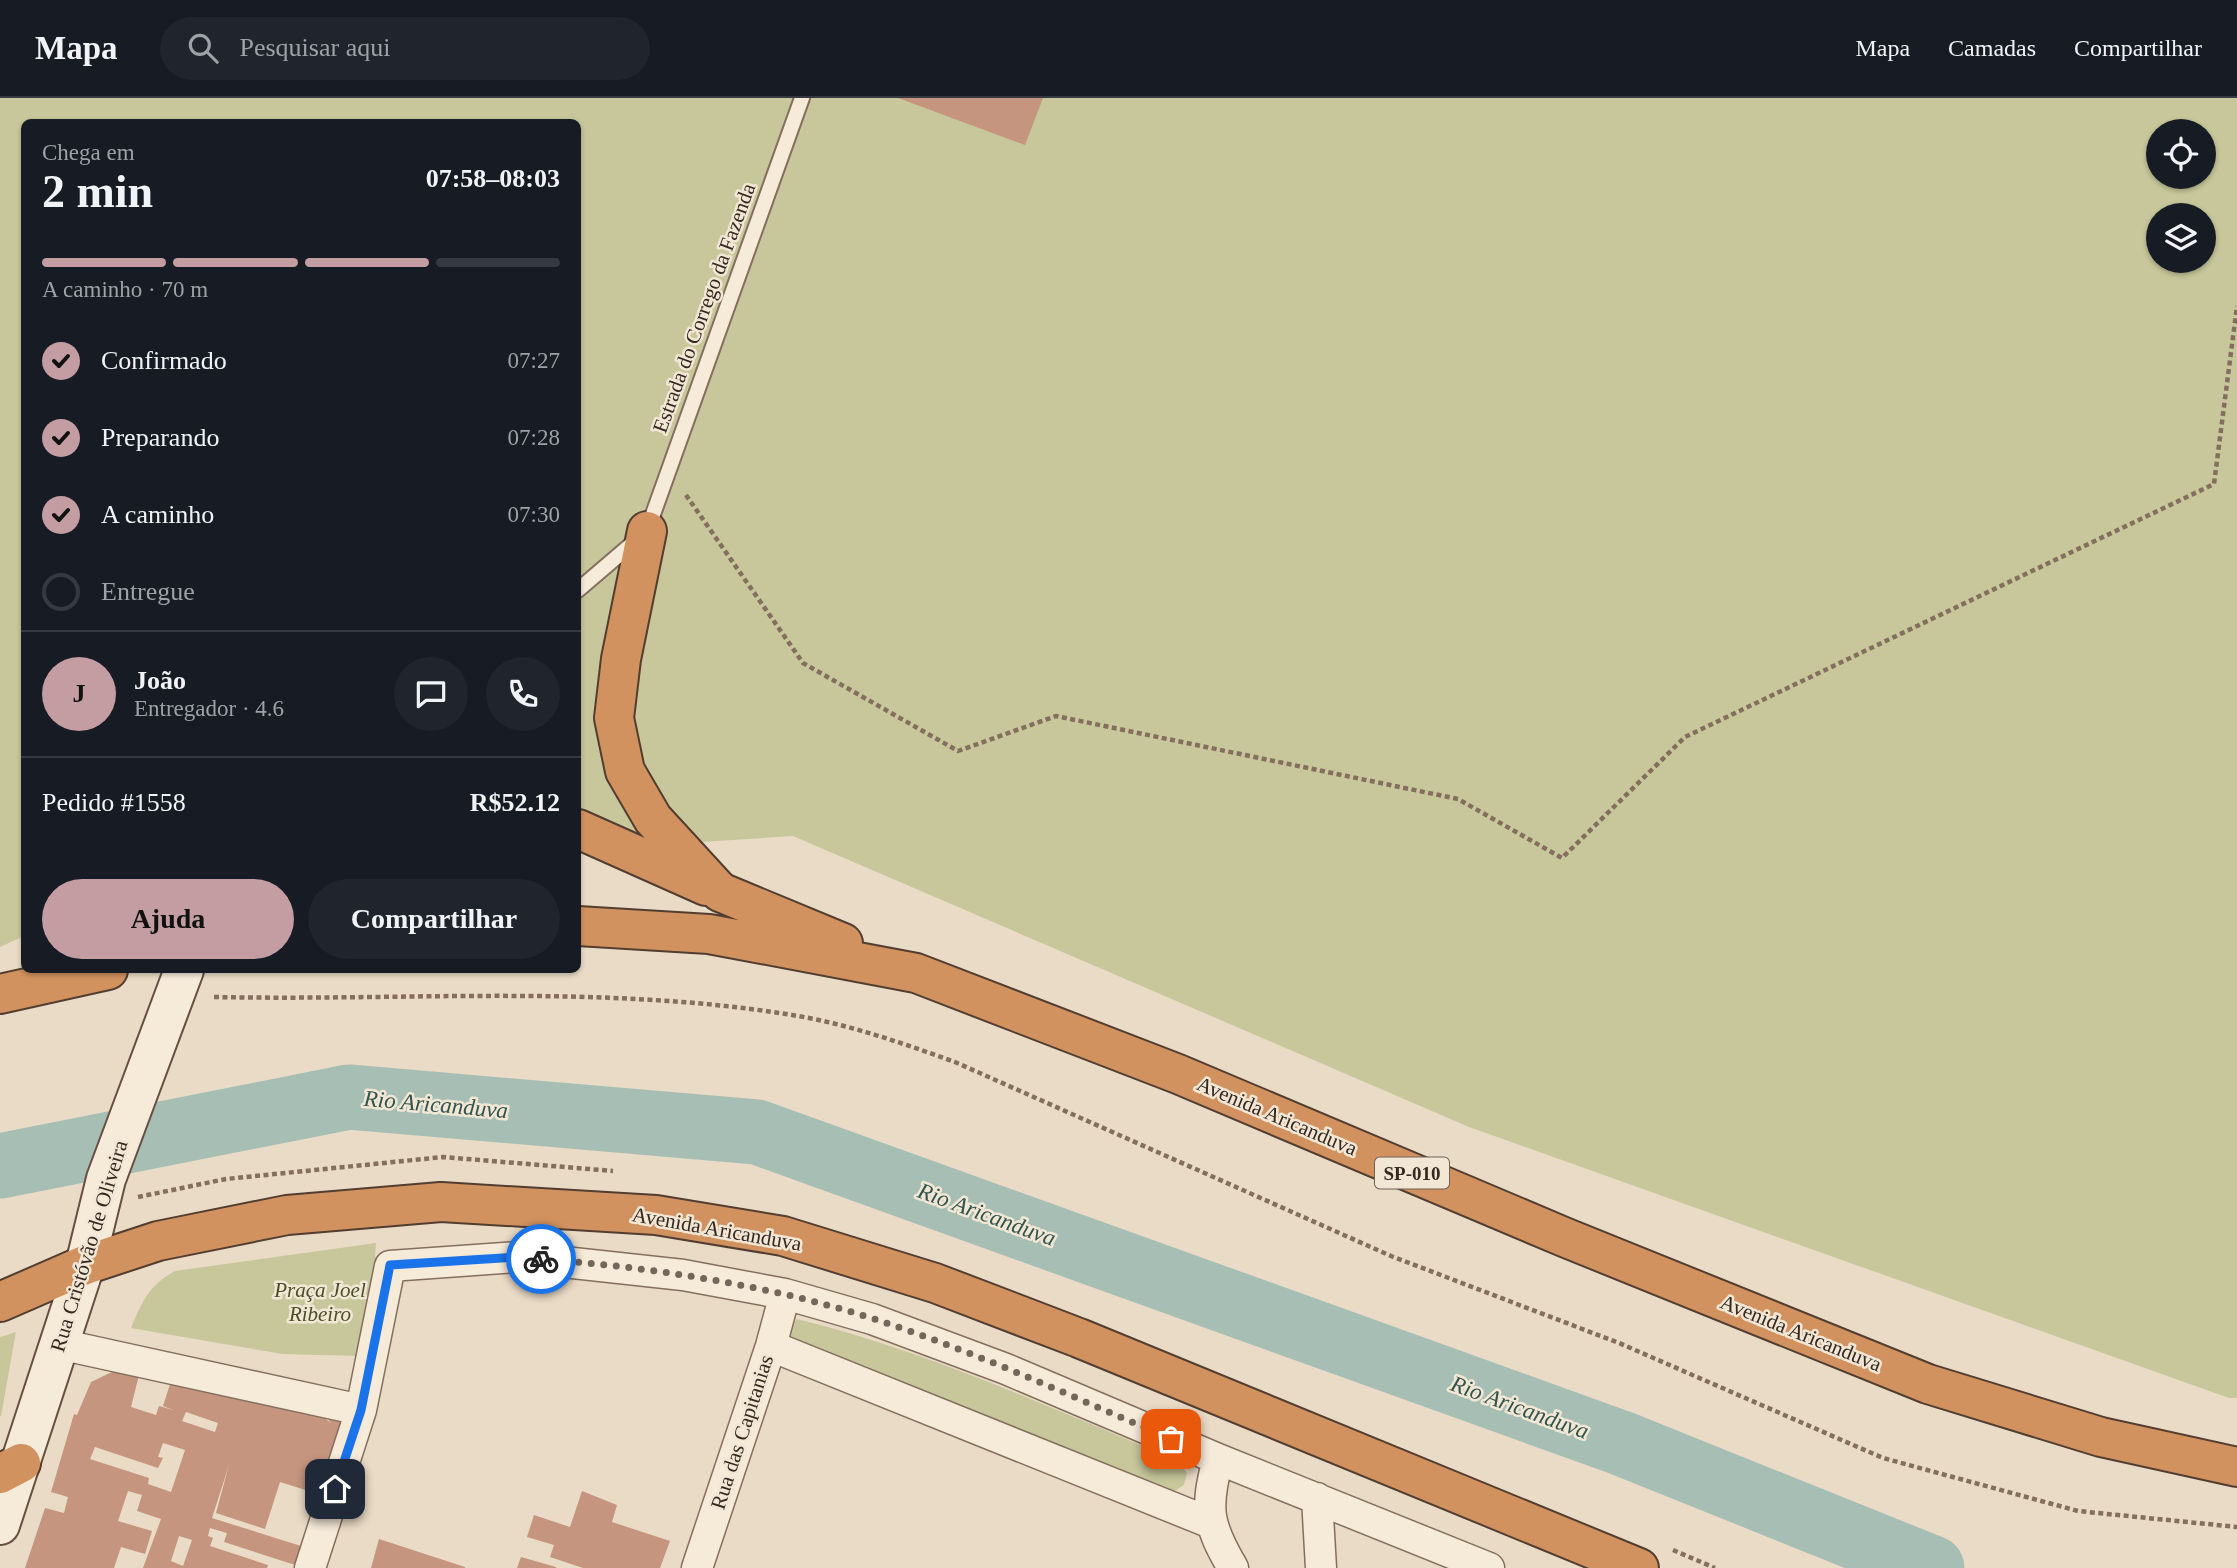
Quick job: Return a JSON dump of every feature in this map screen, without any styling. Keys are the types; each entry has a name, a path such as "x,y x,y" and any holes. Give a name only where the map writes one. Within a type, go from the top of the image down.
{"highway":[{"path":"647,531 621,659 614,718 625,771 653,819 720,892"},
{"path":"581,830 720,892 916,973"},
{"name":"Avenida Aricanduva","path":"581,926 709,934 916,973 1178,1074 1564,1237 1928,1384 2101,1437 2237,1467"},
{"path":"0,994 94,973"},
{"name":"Avenida Aricanduva","path":"0,1302 85,1265 158,1241 287,1215 442,1202 656,1215 783,1236 935,1283 1079,1338 1639,1568"}],"street":[{"name":"Rua Cristóvão de Oliveira","path":"0,1525 11,1469 59,1344 85,1265 106,1179 176,990"},
{"path":"310,1568 361,1410 390,1265 518,1257 669,1273 785,1294 872,1319 1006,1369 1217,1459 1489,1568"},
{"name":"Rua das Capitanias","path":"697,1568 771,1346 785,1294"},
{"path":"59,1344 361,1410"},
{"path":"771,1346 1211,1523"},
{"path":"1217,1459 1208,1496 1211,1523 1233,1568"},
{"path":"1317,1498 1321,1568"}],"lane":[{"name":"Estrada do Corrego da Fazenda","path":"647,531 802,98"},
{"path":"581,587 647,531"}],"path":[{"path":"669,470 803,663 958,751 1056,716 1458,799 1562,858 1685,737 2214,484 2237,306"},
{"path":"176,990 667,1000 793,1015 884,1037 955,1062 1391,1256 1619,1343 1883,1458 2078,1511 2237,1527"}],"green space":[{"path":"0,98 2237,98 2237,1398 2229,1398 1469,1127 793,836 581,850 581,119 21,119 21,937 0,947"},
{"name":"Praça Joel Ribeiro","path":"376,1243 372,1300 358,1356 282,1354 131,1328 147,1295 175,1271"},
{"path":"797,1319 846,1332 942,1364 1177,1460 1187,1473 1184,1485 1170,1494 790,1344 787,1330"},
{"path":"16,1332 1,1416 0,1416 0,1337"}],"building":[{"path":"898,98 1043,98 1025,145"},
{"path":"112,1372 139,1375 131,1407 156,1415 159,1406 173,1410 163,1406 171,1381 308,1406 331,1423 315,1404 354,1414 331,1498 280,1482 265,1529 216,1513 229,1465 212,1518 301,1546 295,1565 224,1542 227,1533 210,1528 208,1536 213,1538 210,1546 268,1565 267,1568 143,1568 161,1519 137,1511 142,1495 128,1491 118,1521 152,1531 145,1554 121,1547 114,1568 25,1568 45,1508 64,1513 68,1497 51,1492 74,1414 77,1415 91,1382","holes":["186,1412 218,1423 215,1432 182,1421","163,1443 185,1450 171,1492 148,1484 149,1478 90,1459 95,1447 158,1468 163,1458 158,1457","179,1536 192,1540 183,1566 171,1561"]},
{"path":"582,1491 617,1505 612,1522 670,1541 660,1568 583,1568 550,1557 554,1545 527,1537 534,1515 570,1527"},
{"path":"379,1539 465,1567 465,1568 371,1568"},
{"path":"521,1557 556,1567 556,1568 517,1568"}],"waterway":[{"name":"Rio Aricanduva","path":"0,1166 349,1097 757,1132 1621,1443 1932,1568"}],"way so far":[{"path":"541,1259 682,1275 785,1294 872,1319 1006,1369 1171,1439"}],"route":[{"path":"335,1489 361,1410 390,1265 518,1257 541,1259"}]}
